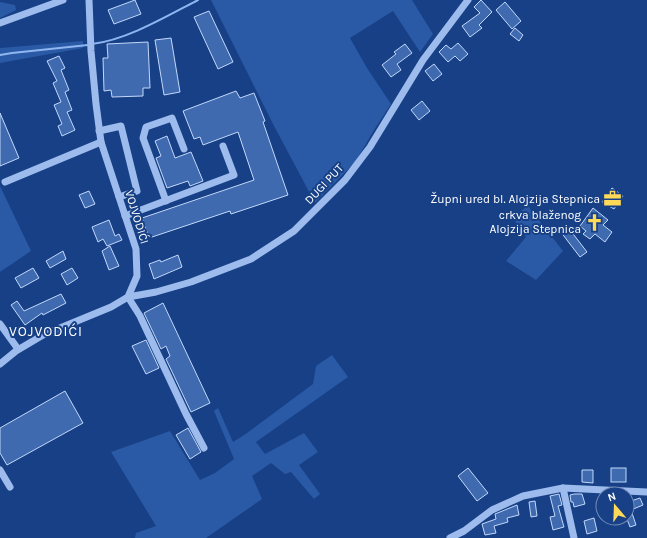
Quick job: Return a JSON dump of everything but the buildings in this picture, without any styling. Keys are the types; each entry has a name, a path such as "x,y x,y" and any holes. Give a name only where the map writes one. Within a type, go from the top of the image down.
{"street":[{"path":"0,23 63,0"},
{"name":"VOJVODIĆI","path":"89,0 91,51 101,142 136,249 137,276 128,297"},
{"name":"DUGI PUT","path":"128,297 156,292 191,282 251,259 294,231 345,180 370,147 423,60 468,0"},
{"path":"166,201 144,138 146,127 172,118 184,149"},
{"path":"99,131 121,126 137,191 119,197"},
{"path":"5,182 101,142"},
{"path":"126,216 234,175 223,146"},
{"path":"0,364 18,350 43,335 111,307 128,297 140,316 186,414 204,448"},
{"path":"0,324 18,350"},
{"path":"0,470 10,487"},
{"path":"450,538 464,531 492,510 523,496 563,488 647,492"},
{"path":"563,488 574,538"}],"shaded area":[{"path":"211,0 412,0 433,34 420,52 393,11 350,38 367,68 391,104 356,161 315,203 273,124"},
{"path":"0,2 15,5 16,10 0,18"},
{"path":"83,41 83,48 0,63 0,48"},
{"path":"0,186 31,251 0,272"},
{"path":"528,206 563,251 536,280 506,261 526,237 512,217"},
{"path":"332,355 348,377 256,442 265,454 304,433 318,452 299,465 320,494 314,499 291,472 285,474 271,463 252,476 262,499 206,538 135,538 136,533 156,526 111,452 170,431 200,480 215,473 234,459 214,411 218,408 233,442 313,384 316,366"}],"waterway":[{"path":"92,44 105,42 133,33 198,0"},
{"path":"0,55 88,45"}],"place":[{"name":"Župni ured bl. Alojzija Stepnica","path":"613,199"},
{"name":"crkva blaženog Alojzija Stepnica","path":"594,222"}],"district":[{"name":"VOJVODIĆI","path":"46,331"}]}
